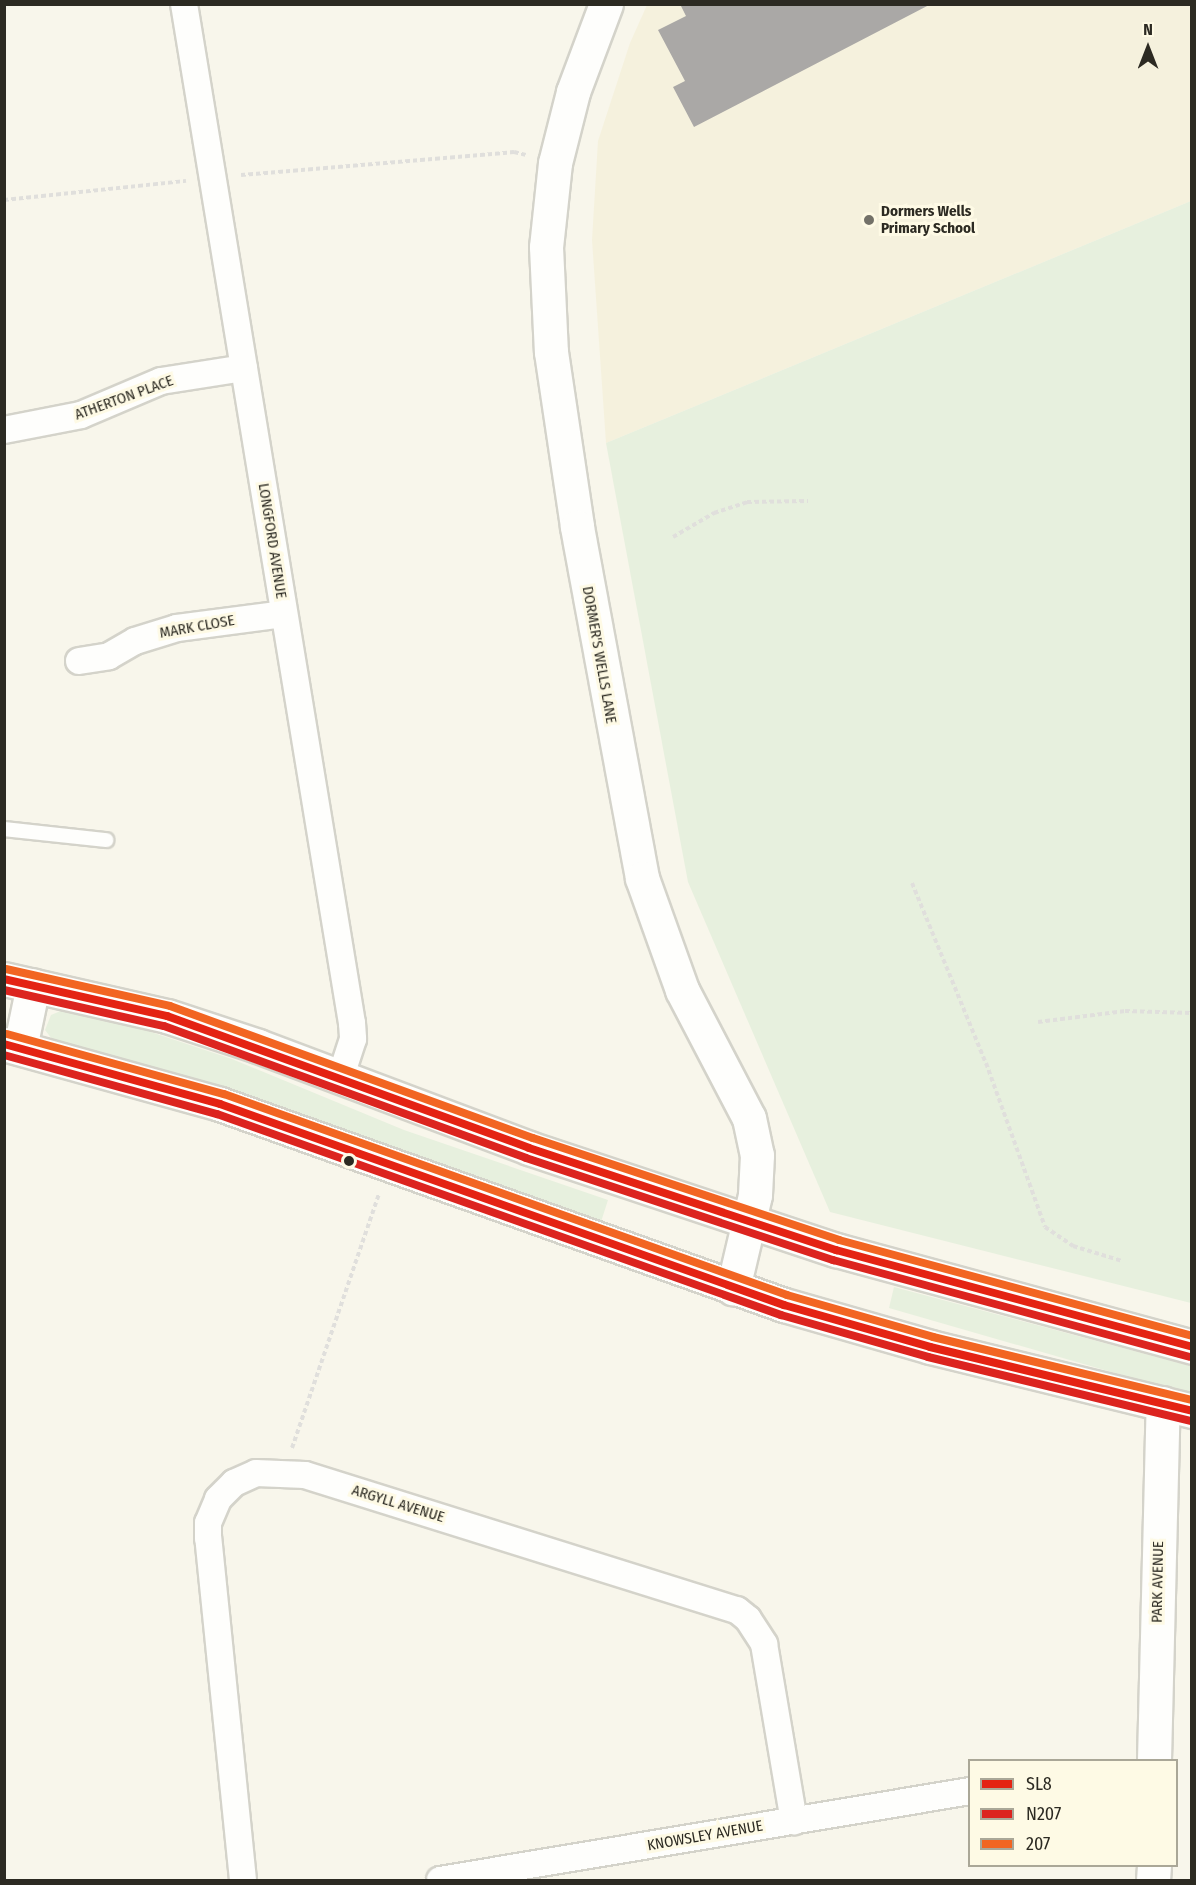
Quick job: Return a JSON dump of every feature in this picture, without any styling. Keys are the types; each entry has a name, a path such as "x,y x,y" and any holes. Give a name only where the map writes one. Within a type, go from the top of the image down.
{"main road":[{"name":"DORMER'S WELLS LANE","path":"606,4 573,92 555,163 546,247 551,352 577,527 618,762 642,878 667,953 706,1041 749,1118 757,1175 750,1222 733,1288"},
{"path":"1177,1407 930,1347 733,1288 390,1163 220,1104 12,1046 19,982 167,1016 341,1077 529,1148 873,1261 1191,1347"},
{"name":"PARK AVENUE","path":"1154,1759 1177,1407"}],"street":[{"name":"LONGFORD AVENUE","path":"184,4 352,1023 352,1039 341,1077"},
{"name":"ATHERTON PLACE","path":"4,429 81,415 161,381 244,368"},
{"name":"MARK CLOSE","path":"79,661 110,656 135,641 177,628 284,614"},
{"name":"ARGYLL AVENUE","path":"243,1881 208,1522 218,1499 234,1483 256,1473 284,1472 737,1610 753,1625 764,1644 794,1821"},
{"name":"KNOWSLEY AVENUE","path":"440,1881 968,1791"}],"lane":[{"path":"4,829 106,840"}],"path":[{"path":"4,200 213,178 514,152 555,163"},
{"path":"673,537 714,513 747,502 808,501"},
{"path":"912,883 986,1063 1045,1227 1055,1237 1082,1250 1122,1261"},
{"path":"1038,1022 1125,1011 1191,1013"},
{"path":"284,1472 390,1163"}],"shaded area":[{"name":"Dormers Wells Primary School","path":"647,5 1191,5 1191,201 606,443 592,240 598,141 630,43"}],"green space":[{"path":"1191,201 1191,1303 830,1212 688,882 606,443"},
{"path":"63,1010 139,1028 232,1059 404,1130 608,1200 600,1225 55,1043 45,1030 51,1015"},
{"path":"894,1287 1191,1366 1191,1395 889,1308"}],"building":[{"path":"680,4 931,4 694,127 673,87 685,81 658,30 686,16"}],"transit line":[{"name":"207","path":"6,969 170,1006 533,1138 839,1240 1192,1336"},
{"name":"SL8","path":"4,979 167,1016 529,1148 836,1250 1192,1347"},
{"name":"N207","path":"4,990 164,1026 526,1158 833,1260 1189,1357"},
{"name":"207","path":"7,1034 224,1094 787,1295 933,1337 1192,1400"},
{"name":"SL8","path":"4,1044 220,1104 784,1305 930,1347 1192,1411"},
{"name":"N207","path":"4,1055 217,1114 781,1315 928,1357 1190,1421"}],"place":[{"name":"Dormers Wells Primary School","path":"869,220"}]}
